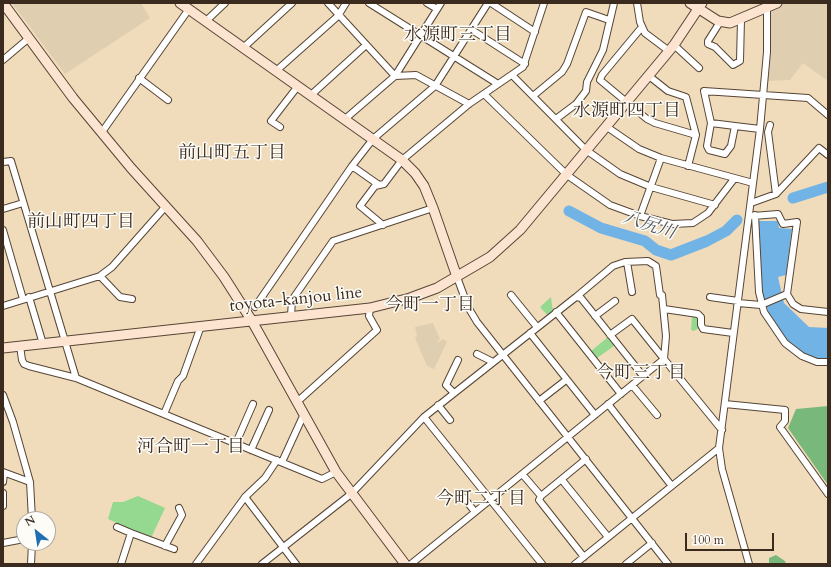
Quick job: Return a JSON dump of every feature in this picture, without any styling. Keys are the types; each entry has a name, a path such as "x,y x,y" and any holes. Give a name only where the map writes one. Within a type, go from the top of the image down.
{"street":[{"path":"3,3 102,132 211,259 252,321 336,472 351,494 405,564"},
{"path":"180,3 311,94 402,160 416,172 424,186 433,208 468,307 477,322 668,564"},
{"path":"206,21 225,3"},
{"path":"243,48 292,3"},
{"path":"328,3 338,16 395,76 416,75 469,104"},
{"path":"276,71 338,16 346,3"},
{"path":"369,3 454,58 498,84"},
{"path":"427,3 437,9"},
{"path":"345,119 395,76 441,3"},
{"path":"255,307 352,166 373,140 435,86 490,3 535,32"},
{"path":"383,225 360,206 375,186 384,184 402,160 469,104 512,75 525,64 544,3"},
{"path":"556,119 576,104 586,91 587,82 603,50 614,3"},
{"path":"637,3 640,22 645,33 653,40 672,48 699,68"},
{"path":"690,3 701,6 720,22 730,23 777,3"},
{"name":"toyota-kanjou line","path":"3,348 370,308 410,298 457,277 490,257 513,237 567,175 586,150 607,127 672,48 701,6"},
{"path":"767,8 767,52 764,96 751,204 761,305 764,312 785,343 802,356 817,362 828,362"},
{"path":"102,132 189,9"},
{"path":"533,96 565,68 586,12 609,20"},
{"path":"720,22 708,41 708,44 715,47 733,65 740,61 741,19"},
{"path":"642,27 602,75 600,80 627,103 655,123 696,135"},
{"path":"472,30 525,64"},
{"path":"3,60 29,38"},
{"path":"311,94 366,45"},
{"path":"512,75 586,150 620,174 651,188 715,205"},
{"path":"649,76 668,91 686,97 696,135 688,166"},
{"path":"139,78 168,100"},
{"path":"280,127 271,121 298,86"},
{"path":"735,126 731,146 725,154 709,150 707,146 711,123 704,91 808,98 827,113"},
{"path":"485,94 567,175 610,205 640,216 672,224 683,225 693,223 703,217 715,205 734,179"},
{"path":"711,123 725,123 735,126 760,129"},
{"path":"770,125 768,132 776,194"},
{"path":"607,127 639,149 661,158 734,179 754,183"},
{"path":"751,204 776,194 819,148 828,155"},
{"path":"640,216 661,158"},
{"path":"3,162 11,161 76,378"},
{"path":"352,166 379,185"},
{"path":"3,209 23,202"},
{"path":"3,306 100,276 112,267 166,206"},
{"path":"291,316 292,300 334,241 433,208"},
{"path":"752,216 778,214 783,224 796,222 787,294 794,304 801,309 828,312"},
{"path":"749,564 722,468 719,448 726,404 732,333 752,216"},
{"path":"3,230 43,344"},
{"path":"262,564 351,494 424,417 438,405 576,297 613,266 627,262 648,261 656,266 664,309 666,336 664,359 594,415 569,438 411,564"},
{"path":"627,262 632,292"},
{"path":"100,276 120,297 132,299"},
{"path":"511,294 537,327"},
{"path":"710,297 761,305 787,294"},
{"path":"576,297 581,298 643,376"},
{"path":"595,316 615,301"},
{"path":"297,402 377,330 369,316 370,308"},
{"path":"664,309 698,314 701,317 700,325 703,329 732,333"},
{"path":"556,312 621,394"},
{"path":"610,335 632,319 722,430"},
{"path":"164,414 178,381 183,376 201,326"},
{"path":"530,333 594,415"},
{"path":"20,346 24,364 76,378 322,479 336,472"},
{"path":"477,354 493,362"},
{"path":"454,392 446,385 458,360"},
{"path":"539,401 566,380"},
{"path":"632,384 657,415"},
{"path":"3,395 13,422 30,482 32,511"},
{"path":"236,443 253,404"},
{"path":"608,404 671,485"},
{"path":"726,404 785,410 785,421 780,427 828,494"},
{"path":"438,405 450,420"},
{"path":"251,450 269,410"},
{"path":"196,564 245,497 280,461 304,414"},
{"path":"424,417 542,564"},
{"path":"574,564 719,448"},
{"path":"584,557 538,500 586,459"},
{"path":"3,482 4,472 30,482"},
{"path":"523,475 541,496"},
{"path":"562,480 608,537"},
{"path":"3,493 3,506"},
{"path":"245,497 296,564"},
{"path":"464,498 475,512"},
{"path":"165,546 182,515 180,508"},
{"path":"117,528 174,550"},
{"path":"121,564 132,533"},
{"path":"3,543 16,541"},
{"path":"626,564 652,543"},
{"path":"31,564 32,551"}],"shaded area":[{"path":"12,3 141,3 150,18 65,74"},
{"path":"782,3 828,3 828,81 803,63 790,80 768,81 771,12"},
{"path":"433,323 440,339 437,341 439,342 443,339 447,342 434,369 427,366 415,338 417,336 415,327"}],"green space":[{"path":"551,297 553,312 548,316 540,307"},
{"path":"692,316 698,318 699,328 694,331 691,330"},
{"path":"608,337 614,346 597,358 591,351"},
{"path":"828,406 828,485 788,428 796,409"},
{"path":"138,496 165,508 151,538 108,519 113,502 123,502"},
{"path":"776,555 785,561 786,564 769,564 769,558"}],"water":[{"path":"758,221 778,221 779,228 792,229 786,275 778,277 784,303 809,327 828,328 828,359 820,360 802,353 783,339 769,314 762,290"}],"waterway":[{"name":"八尻川","path":"793,198 828,187"},
{"name":"八尻川","path":"569,211 601,228 645,241 656,250 671,255 707,241 726,231 737,220"}],"district":[{"name":"水源町三丁目","path":"458,36"},
{"name":"水源町四丁目","path":"627,112"},
{"name":"前山町五丁目","path":"232,154"},
{"name":"前山町四丁目","path":"81,223"},
{"name":"今町一丁目","path":"430,306"},
{"name":"今町三丁目","path":"641,374"},
{"name":"河合町一丁目","path":"191,448"},
{"name":"今町二丁目","path":"481,500"}]}
